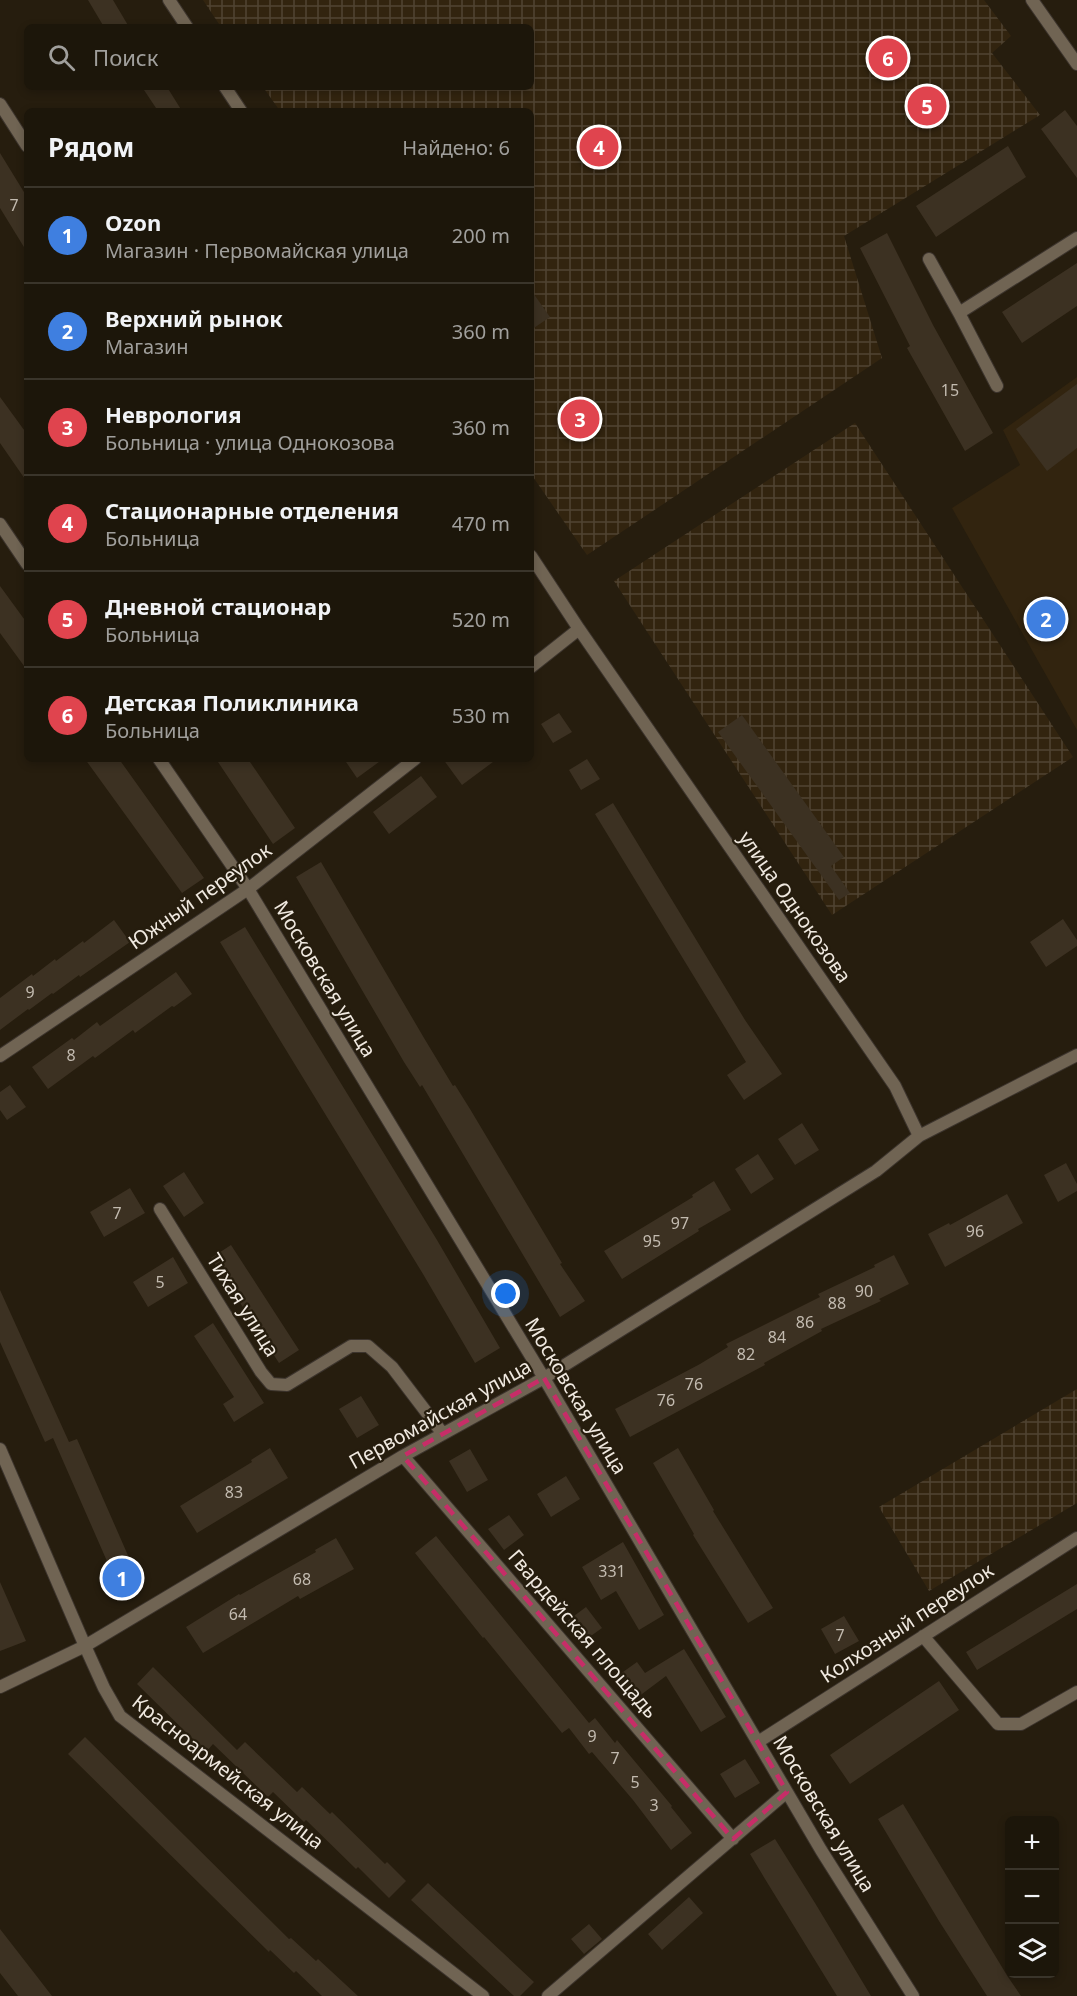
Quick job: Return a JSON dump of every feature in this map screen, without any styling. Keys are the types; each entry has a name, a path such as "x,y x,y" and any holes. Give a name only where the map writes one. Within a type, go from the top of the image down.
{"street":[{"path":"169,0 185,24"},
{"path":"1032,0 1077,64"},
{"path":"227,90 239,108"},
{"path":"0,104 24,141"},
{"path":"959,313 1077,238"},
{"path":"929,260 996,386"},
{"path":"0,524 24,560"},
{"name":"улица Однокозова","path":"534,561 895,1086 919,1136"},
{"path":"534,665 579,629"},
{"name":"Московская улица","path":"161,762 248,889 544,1378 787,1792 913,1996"},
{"name":"Южный переулок","path":"0,1056 248,889 411,762"},
{"path":"919,1136 1077,1055"},
{"name":"Первомайская улица","path":"0,1687 85,1646 403,1456 544,1378 876,1171 919,1136"},
{"name":"Тихая улица","path":"160,1209 261,1372 271,1384 287,1385 351,1346 368,1346 392,1367 443,1434"},
{"name":"Красноармейская улица","path":"0,1449 85,1646 120,1716 483,1996"},
{"name":"Гвардейская площадь","path":"403,1456 733,1839"},
{"name":"Колхозный переулок","path":"758,1742 1077,1538"},
{"path":"923,1636 998,1724 1021,1724 1077,1692"},
{"path":"548,1996 787,1792"}],"highlighted area":[{"path":"544,1378 787,1792 733,1839 403,1456"}],"shaded area":[{"path":"203,0 984,0 1011,36 992,53 1040,115 844,236 882,358 587,555 534,478 534,108 278,108 265,90 534,90 534,24 219,24"},
{"path":"1077,377 1077,730 952,508 1020,465 1003,430"},
{"path":"855,423 1073,757 832,915 614,581"},
{"path":"1077,1389 1077,1503 929,1591 879,1507"}],"building":[{"path":"88,0 113,0 127,24 102,24"},
{"path":"144,90 169,90 180,108 156,108"},
{"path":"1065,110 1077,126 1077,178 1041,129"},
{"path":"1008,146 1026,177 936,237 916,206"},
{"path":"0,153 24,192 24,247 0,208"},
{"path":"887,233 933,325 993,433 965,451 907,348 910,346 860,248"},
{"path":"1077,263 1077,306 1022,343 1002,312"},
{"path":"534,294 550,317 534,328"},
{"path":"1077,384 1077,448 1047,471 1016,429"},
{"path":"0,397 24,430 24,478 0,443"},
{"path":"0,586 24,619 24,666 0,633"},
{"path":"559,713 572,732 553,743 541,724"},
{"path":"742,715 844,857 831,866 850,893 839,900 718,732"},
{"path":"587,759 600,779 581,790 569,770"},
{"path":"87,762 121,762 204,878 182,893"},
{"path":"218,762 250,762 295,828 273,844"},
{"path":"346,762 379,762 357,778"},
{"path":"445,762 493,762 462,785"},
{"path":"421,776 437,797 389,834 373,812"},
{"path":"613,803 745,1020 782,1074 744,1100 727,1075 746,1062 595,814"},
{"path":"321,862 424,1038 470,1109 562,1263 560,1264 585,1301 560,1317 422,1085 420,1087 404,1062 296,877"},
{"path":"1063,919 1077,940 1077,946 1046,967 1030,942"},
{"path":"114,920 130,942 0,1030 0,998 32,974 33,976 83,941 84,943"},
{"path":"245,927 437,1240 500,1348 475,1363 220,942"},
{"path":"176,972 192,994 135,1033 133,1030 95,1058 93,1056 48,1089 32,1067 97,1022 100,1026"},
{"path":"10,1085 26,1107 7,1120 0,1110 0,1092"},
{"path":"802,1123 819,1150 795,1165 778,1139"},
{"path":"758,1154 774,1179 751,1194 735,1169"},
{"path":"1066,1163 1077,1184 1077,1191 1058,1202 1044,1175"},
{"path":"184,1172 204,1203 184,1217 163,1186"},
{"path":"714,1181 731,1210 622,1279 604,1251 693,1197 692,1195"},
{"path":"130,1188 145,1213 104,1237 90,1212"},
{"path":"1007,1194 1023,1223 945,1267 928,1234 949,1223 950,1225"},
{"path":"231,1245 299,1350 279,1363 211,1258"},
{"path":"894,1255 909,1284 879,1299 881,1301 821,1329 822,1331 764,1363 765,1365 630,1437 615,1409 700,1364 728,1347 726,1344 820,1297 818,1294 875,1267 874,1265"},
{"path":"173,1257 188,1283 148,1307 133,1282"},
{"path":"0,1290 69,1442 77,1439 137,1576 117,1584 53,1438 45,1442 0,1342"},
{"path":"213,1323 264,1403 234,1422 223,1404 234,1397 194,1336"},
{"path":"361,1396 379,1425 357,1438 339,1409"},
{"path":"270,1448 288,1478 197,1533 180,1506 252,1462 251,1460"},
{"path":"678,1448 713,1511 773,1608 748,1623 693,1535 653,1463"},
{"path":"470,1449 488,1480 467,1492 449,1461"},
{"path":"566,1476 580,1499 551,1517 537,1494"},
{"path":"509,1515 524,1535 504,1550 488,1529"},
{"path":"436,1536 589,1723 595,1718 615,1743 617,1740 672,1806 692,1833 671,1850 592,1752 589,1754 569,1728 562,1733 415,1553"},
{"path":"336,1538 354,1569 300,1599 298,1596 203,1653 186,1627 239,1594 316,1552 315,1550"},
{"path":"623,1542 664,1615 639,1630 616,1591 601,1600 582,1567"},
{"path":"0,1582 26,1641 0,1651"},
{"path":"1077,1584 1077,1609 977,1670 966,1652"},
{"path":"586,1607 602,1628 581,1643 566,1622"},
{"path":"844,1616 859,1641 835,1654 821,1629"},
{"path":"684,1649 726,1717 701,1732 666,1676 634,1700 616,1677 637,1662 645,1673"},
{"path":"153,1667 237,1750 245,1742 297,1792 302,1787 330,1814 332,1812 385,1864 387,1862 406,1881 389,1898 306,1820 304,1822 273,1792 268,1797 213,1744 206,1752 137,1684"},
{"path":"939,1681 959,1710 850,1784 830,1755"},
{"path":"85,1737 289,1939 291,1938 316,1961 318,1959 358,1996 322,1996 296,1971 294,1973 270,1950 269,1952 68,1754"},
{"path":"745,1759 760,1783 735,1798 720,1774"},
{"path":"903,1804 1005,1972 1005,1978 1009,1978 1021,1996 987,1996 878,1819"},
{"path":"775,1839 871,1996 837,1996 765,1879 750,1854"},
{"path":"428,1883 534,1982 520,1996 514,1996 411,1900"},
{"path":"689,1897 703,1913 662,1950 648,1934"},
{"path":"589,1924 602,1939 584,1954 571,1939"},
{"path":"0,1929 52,1996 18,1996 0,1973"}],"place":[{"name":"Детская Поликлиника","path":"888,58"},
{"name":"Дневной стационар","path":"927,106"},
{"name":"Стационарные отделения","path":"599,147"},
{"name":"Неврология","path":"580,419"},
{"name":"Верхний рынок","path":"1046,619"},
{"name":"Ozon","path":"122,1578"}]}
